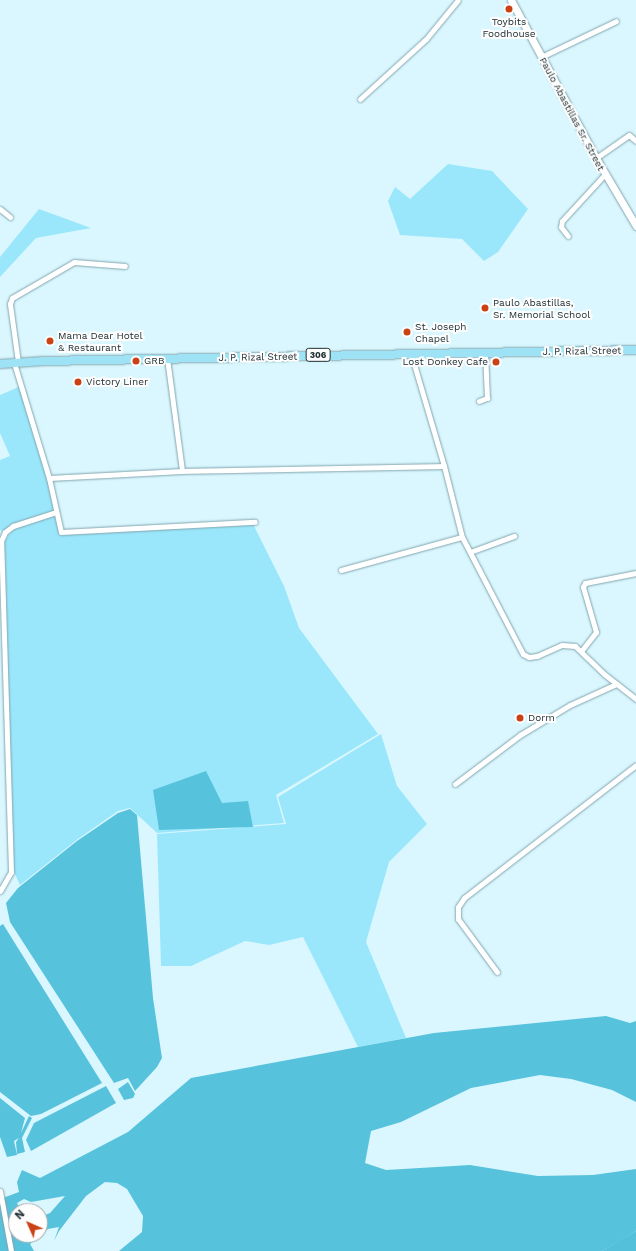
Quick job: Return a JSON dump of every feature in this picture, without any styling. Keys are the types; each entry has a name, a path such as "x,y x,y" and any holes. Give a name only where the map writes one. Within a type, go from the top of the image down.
{"main road":[{"name":"Paulo Abastillas Sr. Street","path":"511,0 596,158 636,226"},
{"name":"J. P. Rizal Street","path":"0,364 167,358 636,350"}],"street":[{"path":"360,99 426,39 458,0"},
{"path":"541,57 616,21"},
{"path":"596,158 629,135 636,141"},
{"path":"568,236 561,227 562,221 605,174"},
{"path":"0,210 10,217"},
{"path":"125,266 74,262 12,298 10,304 16,363 49,478 61,532 255,522"},
{"path":"479,401 487,398 485,352"},
{"path":"410,354 444,466 462,537 523,654 529,657 537,656 562,645 575,646 582,650 616,684 636,699"},
{"path":"167,358 182,471"},
{"path":"49,478 182,471 444,466"},
{"path":"0,891 11,872 1,541 5,532 12,526 56,512"},
{"path":"470,552 514,536"},
{"path":"341,570 462,537"},
{"path":"582,650 596,632 583,587 585,583 636,573"},
{"path":"455,784 520,735 570,705 616,684"},
{"path":"497,972 458,919 458,907 464,898 636,765"},
{"path":"0,1191 11,1251"}],"shaded area":[{"path":"448,164 492,171 528,209 498,252 484,261 462,239 400,235 388,201 395,187 410,199"},
{"path":"39,209 91,228 36,238 0,277 0,257"},
{"path":"21,386 49,478 56,512 13,526 5,532 0,530 0,460 10,456 0,433 0,395"},
{"path":"57,514 62,534 253,524 284,586 299,628 378,734 276,795 284,823 157,833 130,808 118,811 78,839 20,885 13,870 3,543 14,528"},
{"path":"381,734 397,786 427,824 389,862 366,942 406,1038 358,1047 303,937 269,945 245,941 191,966 161,966 157,834 286,824 278,797"},
{"path":"206,771 222,803 248,801 253,827 159,830 153,790"},
{"path":"130,809 137,815 153,998 162,1058 157,1067 135,1091 128,1078 114,1083 10,922 6,903 18,888 77,841 118,813"},
{"path":"3,924 102,1083 41,1114 31,1116 0,1092 0,926"},
{"path":"606,1016 630,1023 636,1021 636,1102 612,1090 571,1079 540,1075 471,1088 401,1122 371,1131 365,1163 386,1170 470,1165 538,1176 593,1175 636,1169 636,1231 602,1251 119,1251 142,1232 143,1216 127,1189 117,1183 105,1182 86,1196 59,1231 54,1241 59,1227 48,1229 48,1214 65,1196 31,1202 24,1199 17,1203 8,1203 8,1243 31,1243 30,1244 34,1251 0,1251 0,1199 19,1192 17,1182 22,1170 40,1178 128,1132 191,1078 434,1033"},
{"path":"128,1082 135,1094 133,1098 124,1100 118,1089"},
{"path":"106,1086 116,1103 31,1151 26,1140 34,1123"},
{"path":"0,1098 25,1118 21,1133 29,1116 32,1118 22,1138 25,1152 17,1154 16,1142 19,1138 14,1141 17,1155 7,1157 0,1137"},
{"path":"636,1231 636,1251 602,1251 620,1240"}],"place":[{"name":"Toybits Foodhouse","path":"509,9"},
{"name":"Paulo Abastillas, Sr. Memorial School","path":"485,308"},
{"name":"St. Joseph Chapel","path":"407,332"},
{"name":"Mama Dear Hotel & Restaurant","path":"50,341"},
{"name":"GRB","path":"136,361"},
{"name":"Lost Donkey Cafe","path":"496,362"},
{"name":"Victory Liner","path":"78,382"},
{"name":"Dorm","path":"520,718"}]}
